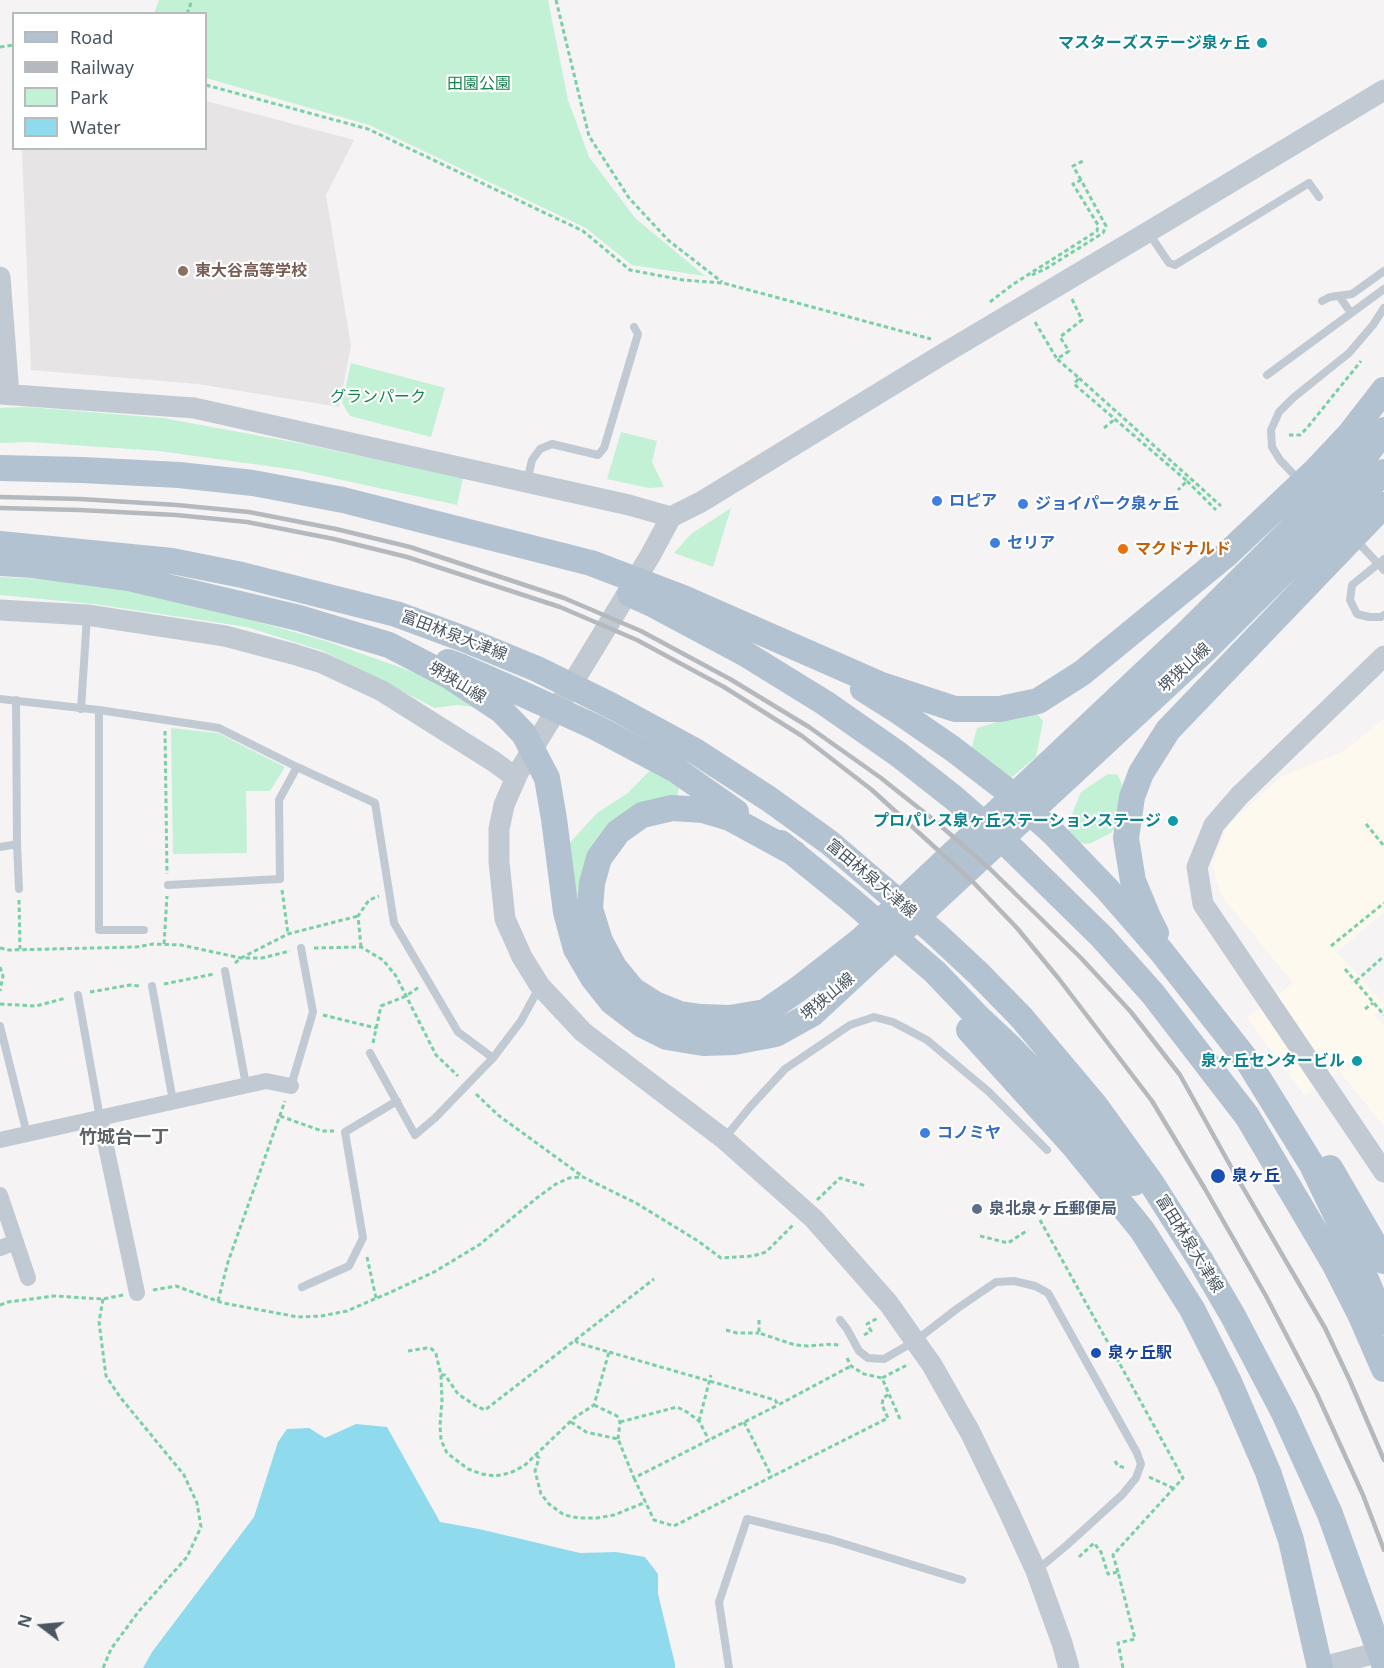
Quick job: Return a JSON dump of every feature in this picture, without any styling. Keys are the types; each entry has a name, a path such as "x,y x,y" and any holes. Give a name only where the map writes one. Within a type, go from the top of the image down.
{"main road":[{"path":"0,468 179,476 253,483 343,500 591,563 683,598 879,684 955,709 1000,709 1038,701 1082,673 1226,555 1316,470 1384,390"},
{"name":"堺狭山線","path":"1036,792 1188,632 1366,455 1384,430"},
{"name":"堺狭山線","path":"0,563 33,565 129,578 299,618 389,645 450,676 502,711 524,734 547,778 566,912 576,949 592,978 612,1002 641,1024 667,1037 703,1043 734,1042 776,1034 812,1014 869,947 1036,792 1205,650 1384,472"},
{"path":"1193,991 1159,938 1133,881 1126,838 1131,797 1141,773 1168,730 1384,505"},
{"path":"418,519 574,570 654,605 744,653 825,703 898,754 999,837 1102,938 1153,993 1247,1116 1335,1265 1384,1369"},
{"name":"富田林泉大津線","path":"0,544 172,561 252,577 396,614 537,669 612,706 695,751 769,799 830,843 935,933 1021,1017 1095,1105 1150,1181 1233,1316 1284,1413 1330,1514 1384,1664"},
{"path":"741,623 841,675 898,711 1005,789 1054,834 1107,889 1161,951 1321,1153 1384,1260"},
{"path":"389,645 459,666 595,727 676,770 794,853 935,972 976,1016 1011,1048 1082,1122 1201,1261"},
{"name":"堺狭山線","path":"794,853 730,818 703,810 672,808 642,815 618,832 599,858 592,883 590,909 600,941 614,967 633,990 655,1004 680,1014 730,1018 765,1012 869,947"},
{"path":"850,899 1074,1146 1142,1230 1192,1310 1229,1382 1268,1472 1291,1540 1325,1666"},
{"path":"1249,1063 1312,1165 1358,1260 1384,1322"}],"street":[{"path":"1069,1668 1036,1571 970,1432 932,1365 889,1304 814,1219 724,1139 583,1032 540,986 522,957 505,919 499,862 499,828 504,805 517,775 671,518 1384,90"},
{"path":"0,278 4,394 194,408 629,505 671,518"},
{"path":"0,610 87,615 225,636 322,663 382,691 517,775"},
{"path":"1384,656 1248,788 1214,825 1197,867 1203,904 1384,1172"},
{"path":"0,1140 266,1081 291,1086"},
{"path":"100,1118 136,1293"},
{"path":"0,1195 8,1245 28,1278"},
{"path":"1325,1666 1384,1651"}],"lane":[{"path":"1148,232 1169,263 1175,265 1309,183 1319,197"},
{"path":"1351,313 1328,296 1352,294 1384,271"},
{"path":"1266,375 1384,289"},
{"path":"1384,308 1349,353 1279,412 1271,430 1272,447 1280,460 1384,570"},
{"path":"527,482 532,460 540,448 552,444 598,455 604,448 638,334 634,327"},
{"path":"1384,559 1352,585 1350,600 1357,614 1369,617 1384,615"},
{"path":"81,709 87,615"},
{"path":"0,699 99,710 219,729 375,803 394,923 458,1032 493,1058"},
{"path":"15,700 19,889"},
{"path":"99,710 99,930 144,930"},
{"path":"168,885 280,879 279,800 297,767"},
{"path":"0,848 17,844"},
{"path":"291,1086 313,1012 302,948"},
{"path":"225,971 246,1085"},
{"path":"152,986 173,1101"},
{"path":"370,1053 415,1135 435,1118 493,1058 521,1021 540,986"},
{"path":"78,995 100,1118"},
{"path":"724,1139 785,1069 850,1025 874,1017 893,1022 927,1040 989,1092 1047,1150"},
{"path":"0,1026 27,1134"},
{"path":"302,1287 349,1266 363,1238 345,1132 397,1101"},
{"path":"840,1320 859,1352 868,1359 884,1359 915,1341 996,1282 1014,1281 1048,1293 1141,1464 1136,1478 1129,1486 1036,1571"},
{"path":"729,1668 719,1602 747,1519 832,1540 963,1580"}],"path":[{"path":"556,0 589,136 629,198 668,240 723,283"},
{"path":"207,85 368,129 583,231 630,270 683,280 723,283 934,340 943,354"},
{"path":"1032,274 1047,268 1103,233 1106,226 1073,166 1083,160"},
{"path":"989,303 1012,285 1097,231 1098,225 1073,184 1080,180"},
{"path":"1070,296 1082,320 1060,336 1070,351 1057,359 1221,506"},
{"path":"1289,435 1300,435 1307,428 1363,358"},
{"path":"1078,378 1074,384 1216,510"},
{"path":"1104,428 1115,419"},
{"path":"1178,490 1187,482"},
{"path":"164,944 168,885 165,720"},
{"path":"1366,824 1384,846"},
{"path":"280,879 288,934"},
{"path":"19,889 20,949"},
{"path":"361,947 358,916 369,900 389,892"},
{"path":"1331,946 1384,903"},
{"path":"0,1004 36,1006 78,995 130,986 152,986 225,971 242,958 288,934 358,916"},
{"path":"0,948 136,947 164,944 181,945 242,958 262,958 302,948 361,947 383,960 396,976 436,1055 498,1115 583,1177 636,1203 721,1258 753,1256 766,1252 788,1230"},
{"path":"1356,981 1384,956"},
{"path":"0,967 3,976 0,991"},
{"path":"1345,969 1384,1015"},
{"path":"1356,989 1363,984"},
{"path":"370,1053 381,1006 406,996"},
{"path":"1365,1010 1373,1002"},
{"path":"313,1012 376,1028"},
{"path":"218,1301 228,1262 291,1086"},
{"path":"280,1116 322,1131 345,1132"},
{"path":"0,1305 54,1296 103,1299 176,1286 218,1301 298,1317 321,1316 346,1311 434,1272 479,1245 556,1184 569,1178 583,1177"},
{"path":"820,1197 840,1178 866,1186"},
{"path":"1040,1220 1183,1478 1113,1555 1135,1640 1118,1643 1123,1668"},
{"path":"980,1236 1008,1243 1028,1230"},
{"path":"363,1238 377,1299"},
{"path":"441,1375 445,1375 458,1394 485,1410 654,1279"},
{"path":"103,1299 99,1322 106,1376 120,1397 184,1475 197,1503 201,1527 187,1557 139,1611 111,1649 103,1668"},
{"path":"864,1335 871,1331 867,1324 879,1318"},
{"path":"759,1320 759,1333"},
{"path":"726,1330 737,1333 759,1333 795,1345 833,1344 841,1346"},
{"path":"575,1340 578,1343 775,1400 778,1405"},
{"path":"408,1351 422,1348 432,1349 436,1354 441,1375 441,1440 447,1454 468,1469 495,1476 510,1473 524,1466 570,1422 594,1405 609,1352"},
{"path":"900,1419 882,1378 910,1363"},
{"path":"634,1478 851,1366"},
{"path":"699,1421 711,1375"},
{"path":"594,1405 617,1416 620,1422 618,1439 654,1520 674,1526 888,1418 882,1405 883,1398 889,1394"},
{"path":"620,1422 677,1407 699,1421 709,1440"},
{"path":"570,1422 586,1432 618,1439"},
{"path":"744,1422 772,1477"},
{"path":"536,1455 538,1458 535,1471 541,1494 549,1504 564,1515 579,1518 614,1515 646,1502"},
{"path":"1162,1482 1173,1488"},
{"path":"1079,1557 1094,1543 1101,1552 1108,1574 1118,1572"}],"shaded area":[{"name":"東大谷高等学校","path":"207,101 354,140 326,195 351,346 339,407 198,384 31,370 22,150 207,150"},
{"path":"1384,719 1384,912 1337,952 1384,1004 1384,1007 1375,1015 1384,1026 1384,1126 1339,1071 1305,1096 1247,1018 1293,983 1221,895 1212,864 1228,825 1281,777 1344,751"}],"green space":[{"name":"田園公園","path":"159,0 548,0 568,100 589,157 635,218 705,276 632,265 586,228 369,125 207,78 207,12 154,12"},
{"name":"グランパーク","path":"351,363 445,388 431,437 350,416 342,403"},
{"path":"27,407 163,418 304,444 463,478 457,505 296,470 159,451 30,442 0,443 0,408"},
{"path":"621,432 657,441 652,462 664,487 649,488 607,479"},
{"path":"731,508 713,567 674,553 691,534"},
{"path":"0,577 98,582 191,603 326,641 427,677 476,707 457,705 435,708 323,651 247,627 94,604 0,595"},
{"path":"1034,711 1043,721 1036,757 1007,781 971,750 977,728"},
{"path":"171,728 218,733 285,767 270,791 246,791 247,853 173,854"},
{"path":"653,767 679,785 677,798 640,806 576,923 567,846 597,813 628,793"},
{"path":"1108,774 1118,775 1122,785 1114,829 1111,833 1091,843 1085,844 1071,840 1067,829 1068,824 1081,792"}],"water":[{"path":"356,1424 387,1427 440,1522 580,1553 616,1552 645,1557 658,1574 658,1594 675,1668 143,1668 152,1652 254,1517 278,1442 287,1429 309,1428 325,1438"}],"railway":[{"path":"0,497 80,499 249,512 336,529 410,547 564,598 641,631 730,679 809,727 881,778 988,867 1081,958 1131,1012 1180,1075 1325,1328 1384,1460"},
{"path":"0,508 176,515 247,522 334,539 407,557 560,607 637,640 724,687 802,736 872,790 974,883 1017,928 1059,979 1152,1101 1266,1296 1317,1394 1363,1495 1384,1550"}],"place":[{"name":"マスターズステージ泉ヶ丘","path":"1262,43"},
{"name":"東大谷高等学校","path":"183,271"},
{"name":"ロピア","path":"937,501"},
{"name":"ジョイパーク泉ヶ丘","path":"1023,504"},
{"name":"セリア","path":"995,543"},
{"name":"マクドナルド","path":"1123,549"},
{"name":"プロパレス泉ヶ丘ステーションステージ","path":"1173,821"},
{"name":"泉ヶ丘センタービル","path":"1357,1061"},
{"name":"コノミヤ","path":"925,1133"},
{"name":"泉ヶ丘","path":"1218,1176"},
{"name":"泉北泉ヶ丘郵便局","path":"977,1209"},
{"name":"泉ヶ丘駅","path":"1096,1353"}],"district":[{"name":"竹城台一丁","path":"124,1138"}]}
